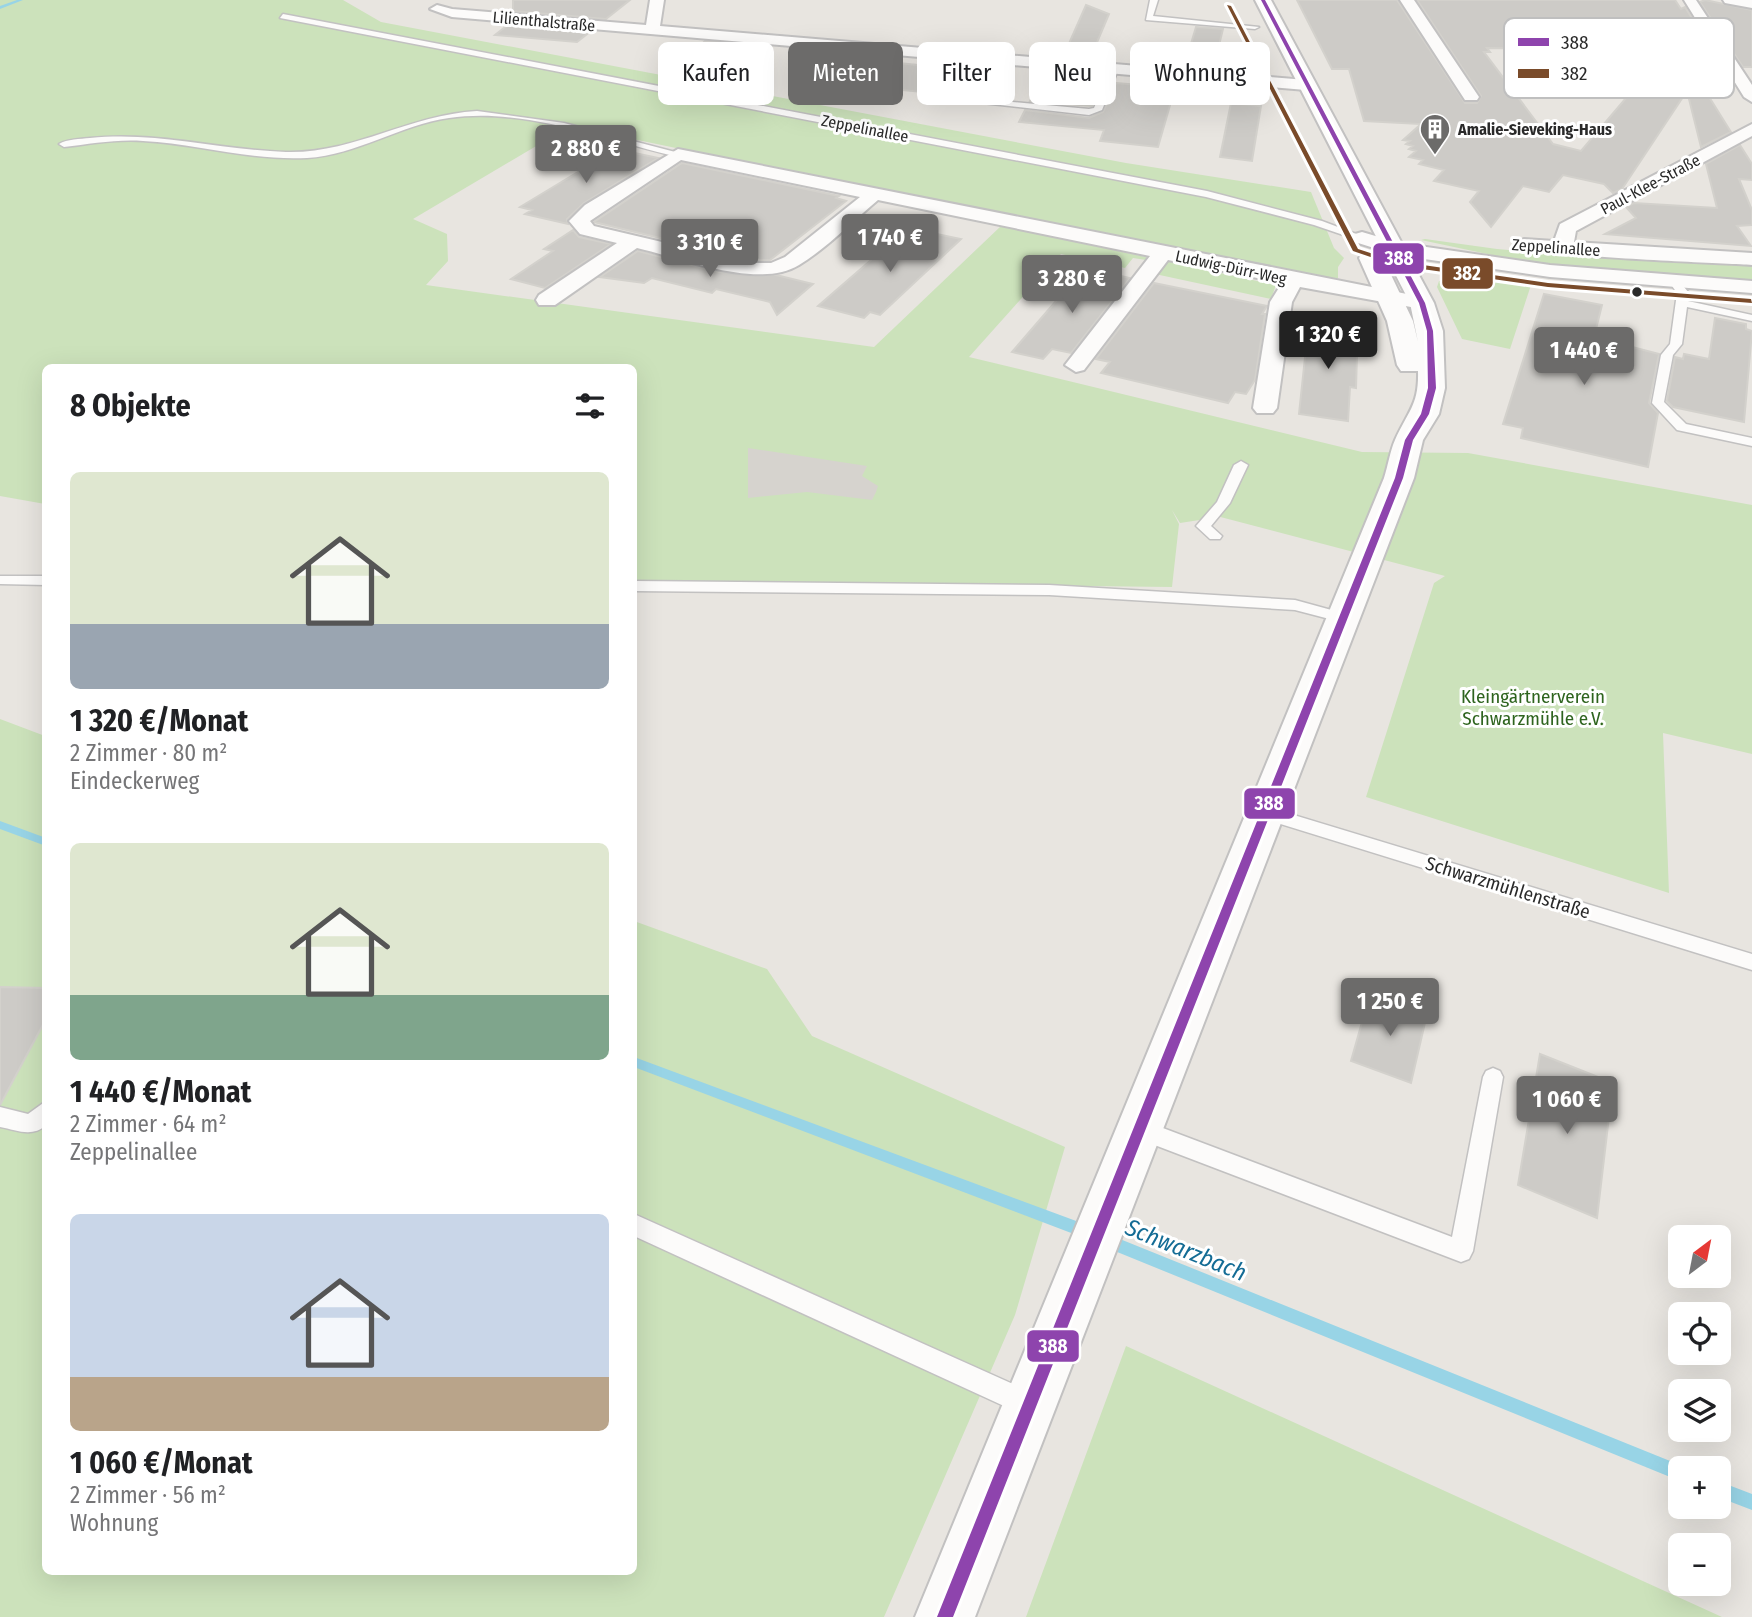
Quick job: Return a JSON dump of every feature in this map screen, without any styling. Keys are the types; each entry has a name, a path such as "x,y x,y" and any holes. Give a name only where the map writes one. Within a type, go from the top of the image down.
{"street":[{"path":"652,30 657,0"},
{"path":"945,1617 1341,617 1399,478 1409,440 1425,414 1432,388 1433,342 1422,303 1392,242 1347,165 1255,27 1241,0"},
{"path":"1263,0 1295,85 1391,299 1407,343 1410,363 1406,408 1409,440"},
{"path":"1407,0 1471,97"},
{"path":"1731,0 1752,3"},
{"path":"1690,2 1700,18"},
{"name":"Lilienthalstraße","path":"437,9 452,13 1029,63"},
{"path":"1734,69 1752,97"},
{"name":"Lilienthalstraße","path":"1116,70 1295,85"},
{"name":"Paul-Klee-Straße","path":"1562,249 1567,228 1752,129"},
{"path":"678,154 579,221 587,230 751,269 774,269 792,261 876,193"},
{"name":"Ludwig-Dürr-Weg","path":"678,154 1391,299 1422,303"},
{"name":"Zeppelinallee","path":"1392,242 1422,232"},
{"name":"Zeppelinallee","path":"1362,238 1550,271 1752,287"},
{"path":"547,300 634,241"},
{"name":"Zeppelinallee","path":"1499,242 1562,249 1752,259"},
{"path":"1076,365 1163,252"},
{"path":"1265,408 1281,302 1294,279"}],"lane":[{"path":"1154,0 1149,18 1255,27"},
{"name":"Zeppelinallee","path":"283,16 1207,194 1318,223 1362,238"},
{"path":"1010,105 1089,113 1098,110 1100,105"},
{"path":"64,144 143,138 259,152 309,155 356,145 440,117 481,113 536,121 678,154"},
{"path":"1675,282 1683,293 1682,303 1676,344 1667,355 1658,403 1682,427 1752,442"},
{"path":"1682,303 1752,318"},
{"path":"1214,536 1203,526 1223,503 1241,465"},
{"path":"0,580 42,581"},
{"path":"637,586 1049,590 1295,605 1341,617"},
{"name":"Schwarzmühlenstraße","path":"1264,812 1752,962"},
{"path":"1138,1128 1461,1251 1493,1077"},
{"path":"0,1117 32,1124 42,1114"},
{"path":"637,1226 1030,1405"}],"green space":[{"name":"Kleingärtnerverein Schwarzmühle e.V.","path":"0,0 343,0 381,22 658,74 658,105 774,105 774,96 788,99 788,105 820,105 1126,163 1311,192 1334,248 1344,258 1338,267 1338,278 1297,277 570,126 413,219 447,234 448,261 426,285 874,347 1001,226 1146,257 1146,260 1133,258 1125,268 1061,254 969,357 1362,452 1468,453 1752,505 1752,754 1663,733 1669,893 1366,797 1434,583 1445,576 1209,514 1206,519 1180,523 1172,510 1179,524 1172,587 637,581 637,364 42,364 42,503 0,496"},
{"path":"1421,240 1497,249 1602,258 1655,255 1752,261 1752,283 1596,272 1525,262"},
{"path":"1166,261 1276,285 1271,299 1155,274"},
{"path":"1454,278 1532,282 1510,349 1462,339 1437,287 1439,281"},
{"path":"0,719 42,735 42,1575 637,1575 637,922 767,969 812,1036 1065,1147 1015,1315 884,1617 0,1617"},
{"path":"1126,1346 1668,1592 1668,1596 1676,1596 1722,1617 1026,1617"}],"shaded area":[{"path":"748,448 867,466 862,476 878,486 872,500 807,492 748,498"}],"building":[{"path":"513,0 630,0 606,19 513,11"},
{"path":"1297,0 1397,0 1465,103 1477,103 1481,96 1417,0 1675,0 1681,9 1685,7 1692,18 1504,18 1504,48 1487,48 1490,52 1484,52 1504,79 1504,98 1518,98 1553,144 1581,151 1626,98 1682,98 1622,189 1613,193 1604,184 1563,175 1549,192 1523,186 1491,227 1470,202 1479,191 1434,181 1444,170 1419,164 1423,160 1409,157 1416,151 1409,149 1413,146 1406,144 1410,141 1403,140 1421,124 1364,121 1349,69 1332,69"},
{"path":"1705,0 1752,10 1752,67 1743,67 1734,53 1734,18 1711,18 1700,2"},
{"path":"1086,5 1109,14 1097,42 1070,42"},
{"path":"509,24 591,31 577,42 495,35"},
{"path":"1196,27 1223,29 1220,42 1192,42"},
{"path":"903,64 917,65 917,91 903,90"},
{"path":"1116,83 1130,84 1130,105 1170,105 1158,147 1100,141 1104,130 1019,122 1025,110 1089,118 1103,112 1106,105 1116,105"},
{"path":"1689,98 1710,98 1731,132 1701,147"},
{"path":"1231,105 1261,106 1252,161 1220,157"},
{"path":"1740,145 1752,164 1752,180 1739,179 1752,210 1752,225 1737,226 1751,246 1605,234 1636,218 1626,207 1634,203 1717,208 1706,164"},
{"path":"616,149 658,158 584,203 567,219 568,224 525,214 532,210 520,207"},
{"path":"682,163 839,196 836,198 846,201 770,260 751,260 594,222"},
{"path":"908,228 961,239 880,315 870,312 864,318 818,306"},
{"path":"573,230 579,237 611,244 545,288 511,279 553,251 544,249"},
{"path":"638,251 719,272 776,275 813,284 777,315 770,302 716,289 712,293 652,278 644,283 600,277"},
{"path":"1091,269 1130,278 1071,353 1052,349 1043,359 1012,352 1069,286 1076,288"},
{"path":"1154,283 1267,306 1262,314 1265,314 1255,380 1246,394 1235,392 1228,403 1101,373 1110,362 1096,359"},
{"path":"1544,294 1602,305 1594,337 1659,354 1649,403 1658,413 1648,467 1521,438 1523,428 1503,424"},
{"path":"1715,318 1746,324 1746,329 1752,331 1744,422 1673,407 1667,401 1675,357 1683,359 1684,354 1709,359"},
{"path":"1309,320 1354,325 1352,355 1357,355 1356,388 1350,387 1348,421 1299,414"},
{"path":"0,987 42,988 42,1026 0,1105"},
{"path":"1370,994 1427,1014 1411,1083 1351,1061"},
{"path":"1540,1054 1613,1083 1597,1218 1518,1185"}],"waterway":[{"name":"Schwarzbach","path":"0,8 21,0"},
{"name":"Schwarzbach","path":"0,825 42,841"},
{"name":"Schwarzbach","path":"637,1063 1087,1232"},
{"name":"Schwarzbach","path":"1105,1240 1668,1468"},
{"name":"Schwarzbach","path":"1731,1494 1752,1502"}],"transit line":[{"name":"388","path":"945,1617 1399,478 1409,440 1425,414 1432,388 1430,331 1422,303 1263,0"},
{"name":"382","path":"1229,6 1355,250 1394,263 1548,285 1751,301"}],"place":[{"name":"Amalie-Sieveking-Haus","path":"1435,156"}]}
